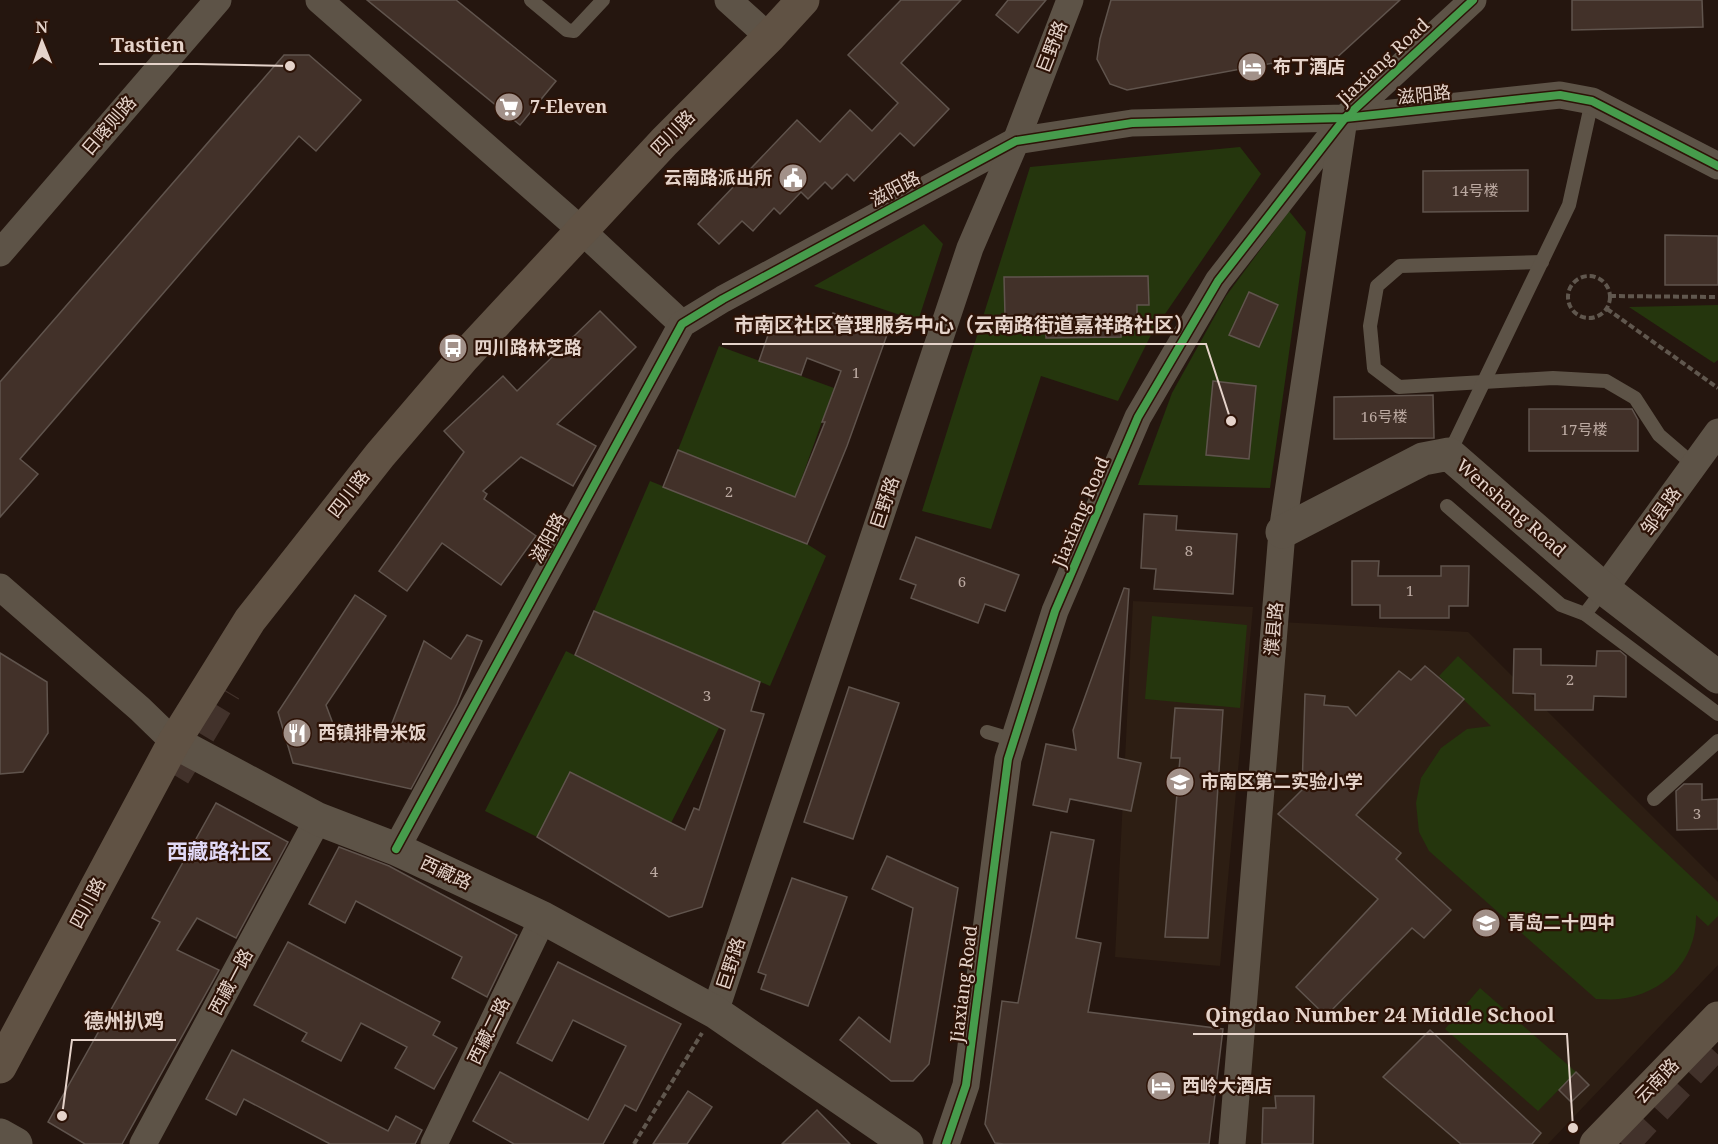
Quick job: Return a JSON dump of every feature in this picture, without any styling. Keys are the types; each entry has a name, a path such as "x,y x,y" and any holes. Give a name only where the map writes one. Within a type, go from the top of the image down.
{"main road":[{"name":"四川路","path":"0,1066 174,742 250,620 380,455 463,358 664,142 803,0"},
{"name":"云南路","path":"1596,1144 1718,1018"}],"street":[{"name":"日喀则路","path":"0,253 218,0"},
{"path":"319,0 581,230 682,324"},
{"path":"728,0 769,37"},
{"name":"巨野路","path":"715,1012 970,248 1016,141 1070,0"},
{"name":"Jiaxiang Road","path":"946,1144 966,1085 1008,759 1055,611 1138,417 1218,281 1344,118 1473,0"},
{"name":"滋阳路","path":"396,849 682,324 1016,141 1132,123 1344,118 1560,95 1592,101 1718,166"},
{"name":"濮县路","path":"1232,1144 1282,532 1344,118"},
{"name":"邹县路","path":"1595,602 1718,432"},
{"name":"Wenshang Road","path":"1282,532 1423,459 1449,454 1595,602 1718,677"},
{"name":"西藏路","path":"0,587 140,709 174,742 318,819 396,849 543,918 715,1012 907,1144"},
{"name":"西藏一路","path":"143,1144 318,819"},
{"name":"西藏二路","path":"434,1144 543,918"},
{"path":"0,1135 16,1144"}],"lane":[{"path":"531,0 567,30 574,31 603,0"},
{"path":"1449,454 1569,205 1592,101"},
{"path":"1542,262 1400,266 1377,286 1370,326 1374,368 1399,387 1554,378 1606,381 1635,398 1659,435 1694,465"},
{"path":"1447,506 1561,605 1595,602 1718,714"},
{"path":"987,732 1014,740"},
{"path":"1654,799 1718,741"}],"path":[{"path":"1587,277 1594,277 1605,284 1610,296 1607,309 1595,317 1581,317 1570,307 1569,294 1575,282 1587,277"},
{"path":"1610,296 1718,297"},
{"path":"1607,309 1718,388"},
{"path":"634,1144 715,1012"}],"shaded area":[{"name":"市南区第二实验小学","path":"1133,601 1253,607 1220,966 1115,957"},
{"name":"青岛二十四中","path":"1280,622 1468,632 1718,882 1718,965 1548,1144 1236,1144"}],"green space":[{"path":"1240,147 1261,174 1152,333 1118,401 1041,376 991,529 922,511 1030,167"},
{"path":"1289,211 1306,232 1270,488 1138,485 1172,393 1226,296"},
{"path":"924,224 943,244 918,321 814,286"},
{"path":"1718,305 1718,360 1714,363 1629,307"},
{"path":"719,346 834,388 795,497 678,450"},
{"path":"650,481 807,544 826,556 770,686 594,611"},
{"path":"1152,616 1247,625 1240,708 1145,699"},
{"path":"566,651 719,728 671,823 570,772 537,837 485,811"},
{"path":"1458,656 1718,902 1718,916 1708,926 1696,915 1691,946 1684,960 1675,972 1650,990 1619,999 1596,999 1429,851 1419,832 1416,803 1421,778 1441,748 1467,729 1491,726 1439,676"},
{"path":"1480,988 1576,1072 1538,1111 1445,1029"}],"building":[{"path":"367,0 456,0 556,81 520,125"},
{"path":"901,0 961,0 901,63 949,109 914,146 900,133 854,181 847,174 832,189 825,182 808,199 801,192 780,214 774,208 753,231 742,221 719,244 698,224 797,120 820,142 850,110 872,131 898,103 848,55"},
{"path":"1008,0 1046,0 1018,33 996,15"},
{"path":"1111,0 1400,0 1333,61 1279,62 1127,90 1110,84 1097,59"},
{"path":"1572,0 1702,0 1703,27 1572,30"},
{"path":"284,55 309,55 361,100 316,151 299,136 20,459 38,474 0,517 0,382"},
{"path":"1528,170 1528,211 1423,212 1423,171"},
{"path":"1665,235 1718,236 1718,285 1665,285"},
{"path":"1148,276 1149,305 1137,305 1137,319 1121,319 1121,337 1046,338 1046,330 1023,330 1023,315 1005,315 1004,277"},
{"path":"1249,292 1278,305 1259,347 1229,335"},
{"path":"600,311 636,347 557,424 596,446 573,486 521,457 483,491 487,494 484,499 536,536 501,585 442,543 407,591 379,571 464,452 444,431 503,376 517,391"},
{"path":"833,313 888,332 847,446 807,544 663,487 678,450 795,497 825,422 822,422 841,371 807,358 801,375 759,361 775,315 826,333"},
{"path":"1213,381 1256,386 1249,459 1206,455"},
{"path":"1433,395 1434,438 1334,439 1334,397"},
{"path":"1529,409 1632,409 1638,420 1638,451 1529,451"},
{"path":"1144,514 1177,516 1176,530 1237,534 1233,594 1154,589 1156,569 1141,568"},
{"path":"916,537 1019,575 1005,611 985,604 978,623 911,598 916,585 900,579"},
{"path":"1352,561 1379,561 1378,576 1441,576 1441,566 1469,566 1468,606 1449,606 1449,618 1380,618 1380,605 1352,605"},
{"path":"1124,588 1129,589 1118,758 1141,763 1131,811 1070,799 1067,812 1033,805 1046,744 1076,750 1073,730"},
{"path":"355,595 386,616 326,705 335,729 387,736 424,641 451,659 467,635 482,641 457,704 411,789 293,763 278,712"},
{"path":"594,611 760,682 751,711 764,714 702,907 669,917 537,837 570,772 685,830 694,808 699,810 725,730 575,655"},
{"path":"1514,649 1541,649 1541,665 1596,666 1597,651 1620,651 1626,656 1626,697 1594,696 1593,710 1535,710 1535,694 1513,693"},
{"path":"0,653 47,682 48,733 23,772 0,774"},
{"path":"1425,666 1464,699 1356,815 1401,853 1396,859 1451,910 1424,938 1412,928 1326,1016 1296,987 1378,899 1278,814 1302,790 1305,694 1325,696 1324,705 1348,707 1356,716 1399,671 1411,680"},
{"path":"849,687 899,703 853,839 804,822"},
{"path":"1175,708 1223,710 1208,938 1165,937 1180,758 1171,758"},
{"path":"1684,784 1702,784 1702,800 1718,799 1718,829 1677,830 1676,791"},
{"path":"216,803 288,842 236,938 197,918 177,950 219,970 122,1144 85,1144 48,1122 160,922 152,918"},
{"path":"1051,832 1094,840 1076,938 1101,943 1088,1012 1223,1029 1209,1144 1004,1144 995,1143 985,1124 1002,1001 1018,1003"},
{"path":"339,847 389,866 517,935 487,997 452,978 462,957 356,901 345,923 309,904"},
{"path":"887,856 958,888 929,1064 913,1081 891,1081 840,1040 859,1017 890,1042 913,908 872,889"},
{"path":"792,878 847,897 808,1006 761,989 766,975 758,972"},
{"path":"288,942 440,1022 433,1035 457,1048 434,1089 395,1068 407,1047 361,1023 341,1061 302,1041 307,1033 254,1005"},
{"path":"558,962 681,1024 636,1111 625,1105 603,1144 514,1144 473,1121 500,1072 588,1120 626,1046 573,1020 552,1061 517,1043"},
{"path":"1430,1030 1541,1133 1532,1144 1461,1144 1383,1077"},
{"path":"232,1050 388,1131 396,1116 422,1130 415,1144 330,1144 244,1099 236,1115 206,1099"},
{"path":"1576,1072 1589,1085 1571,1102 1559,1090"},
{"path":"688,1091 712,1107 687,1144 653,1144"},
{"path":"1275,1096 1314,1096 1313,1144 1262,1144 1263,1108 1276,1108"},
{"path":"817,1110 850,1144 782,1144"}],"tunnel":[{"path":"174,775 225,690"},
{"path":"1622,1144 1718,1041"}],"cycle path":[{"path":"946,1144 966,1085 1008,759 1055,611 1138,417 1218,281 1345,118 1473,0"},
{"path":"396,849 682,324 723,299 1016,141 1132,123 1345,118 1560,95 1592,101 1718,166"}],"place":[{"name":"Tastien","path":"290,66"},
{"name":"布丁酒店","path":"1252,67"},
{"name":"7-Eleven","path":"509,107"},
{"name":"云南路派出所","path":"793,178"},
{"name":"四川路林芝路","path":"453,348"},
{"name":"市南区社区管理服务中心（云南路街道嘉祥路社区）","path":"1231,421"},
{"name":"西镇排骨米饭","path":"297,733"},
{"name":"市南区第二实验小学","path":"1180,782"},
{"name":"青岛二十四中","path":"1486,923"},
{"name":"西岭大酒店","path":"1161,1086"},
{"name":"德州扒鸡","path":"62,1116"},
{"name":"Qingdao Number 24 Middle School","path":"1573,1128"}],"district":[{"name":"西藏路社区","path":"219,852"}]}
